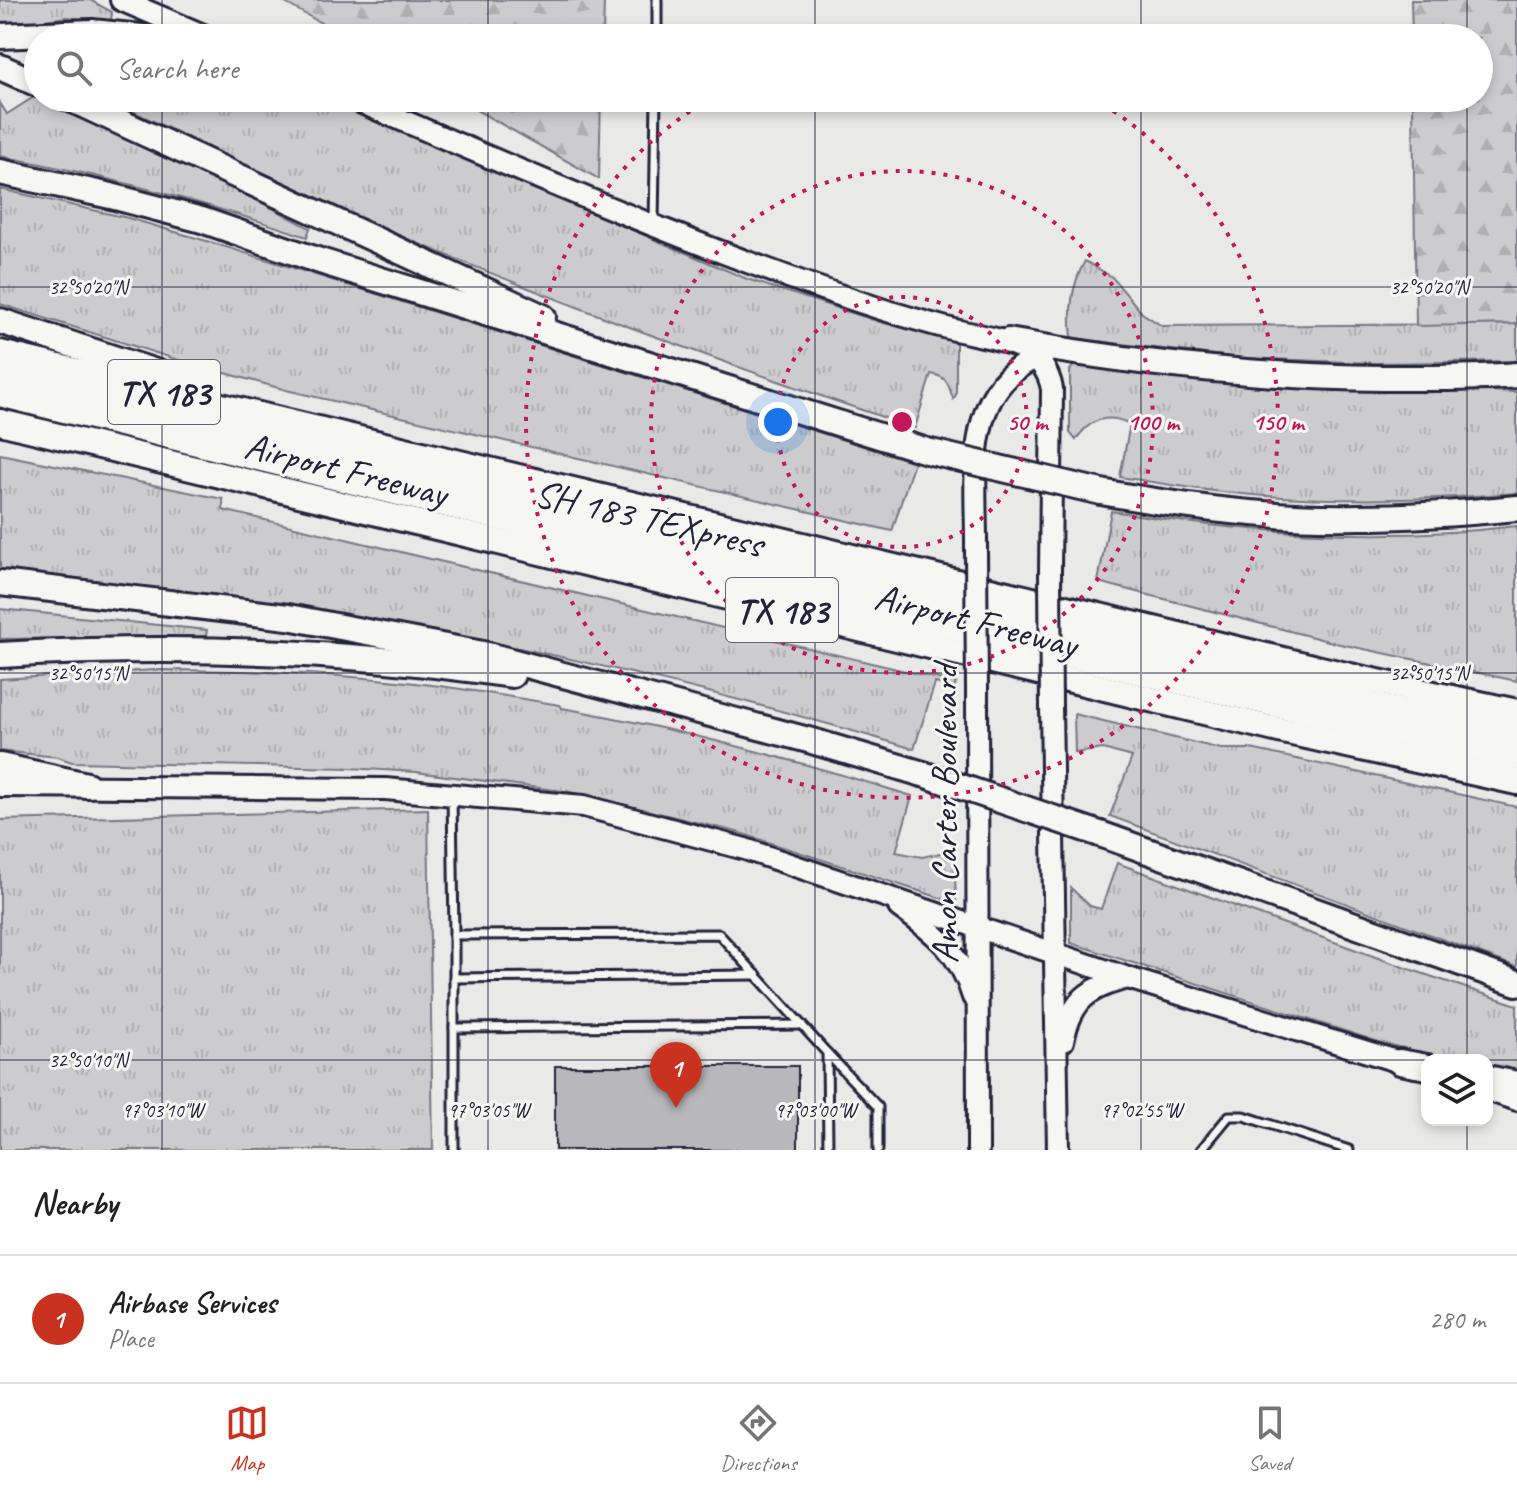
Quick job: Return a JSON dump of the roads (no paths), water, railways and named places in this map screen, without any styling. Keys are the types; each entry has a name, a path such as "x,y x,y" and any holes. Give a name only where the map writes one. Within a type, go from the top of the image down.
{"highway":[{"path":"0,36 24,35"},
{"path":"0,67 24,78"},
{"path":"99,112 610,349"},
{"path":"0,172 202,220 317,260 610,349 927,451 1101,492 1176,505 1279,515 1370,517 1517,508"},
{"path":"0,321 328,431"},
{"path":"1008,341 1143,363 1325,378 1478,379 1517,375"},
{"name":"Airport Freeway","path":"0,353 1350,676 1517,712"},
{"name":"SH 183 TEXpress","path":"0,375 1367,703 1517,735"},
{"path":"1478,379 1517,384"},
{"name":"SH 183 TEXpress","path":"0,394 592,541 1286,707 1517,758"},
{"name":"Airport Freeway","path":"0,422 1283,731 1517,782"},
{"path":"0,583 275,616 391,635 488,655 703,711 923,774 1517,983"},
{"path":"0,655 86,650 205,650 386,661 538,679 703,711"},
{"path":"0,766 87,785"},
{"path":"1400,1062 1421,1067"},
{"path":"1493,1079 1517,1084"}],"main road":[{"path":"121,0 177,24"},
{"path":"384,112 813,287 924,323 1008,341 1035,357 1048,375 1053,397 1050,572 1058,1150"},
{"name":"Amon Carter Boulevard","path":"978,1150 977,449 981,420 996,388 1016,368 1035,357 1060,350"},
{"path":"0,786 385,789 584,806 745,849 1128,978 1400,1062"},
{"path":"883,896 940,937 956,958 969,982 978,1025"},
{"path":"1057,1068 1067,1022 1081,997 1101,984 1128,978"},
{"path":"1493,1092 1517,1100"}],"lane":[{"path":"657,0 657,24"},
{"path":"654,224 656,112"},
{"path":"452,795 454,1150"},
{"path":"454,935 719,934 878,1107 878,1150"},
{"path":"454,978 757,975"},
{"path":"454,1028 802,1025"},
{"path":"827,1053 828,1150"},
{"path":"1201,1150 1229,1116 1244,1116 1349,1150"}],"place":[{"name":"Airbase Services","path":"676,1108"}]}
